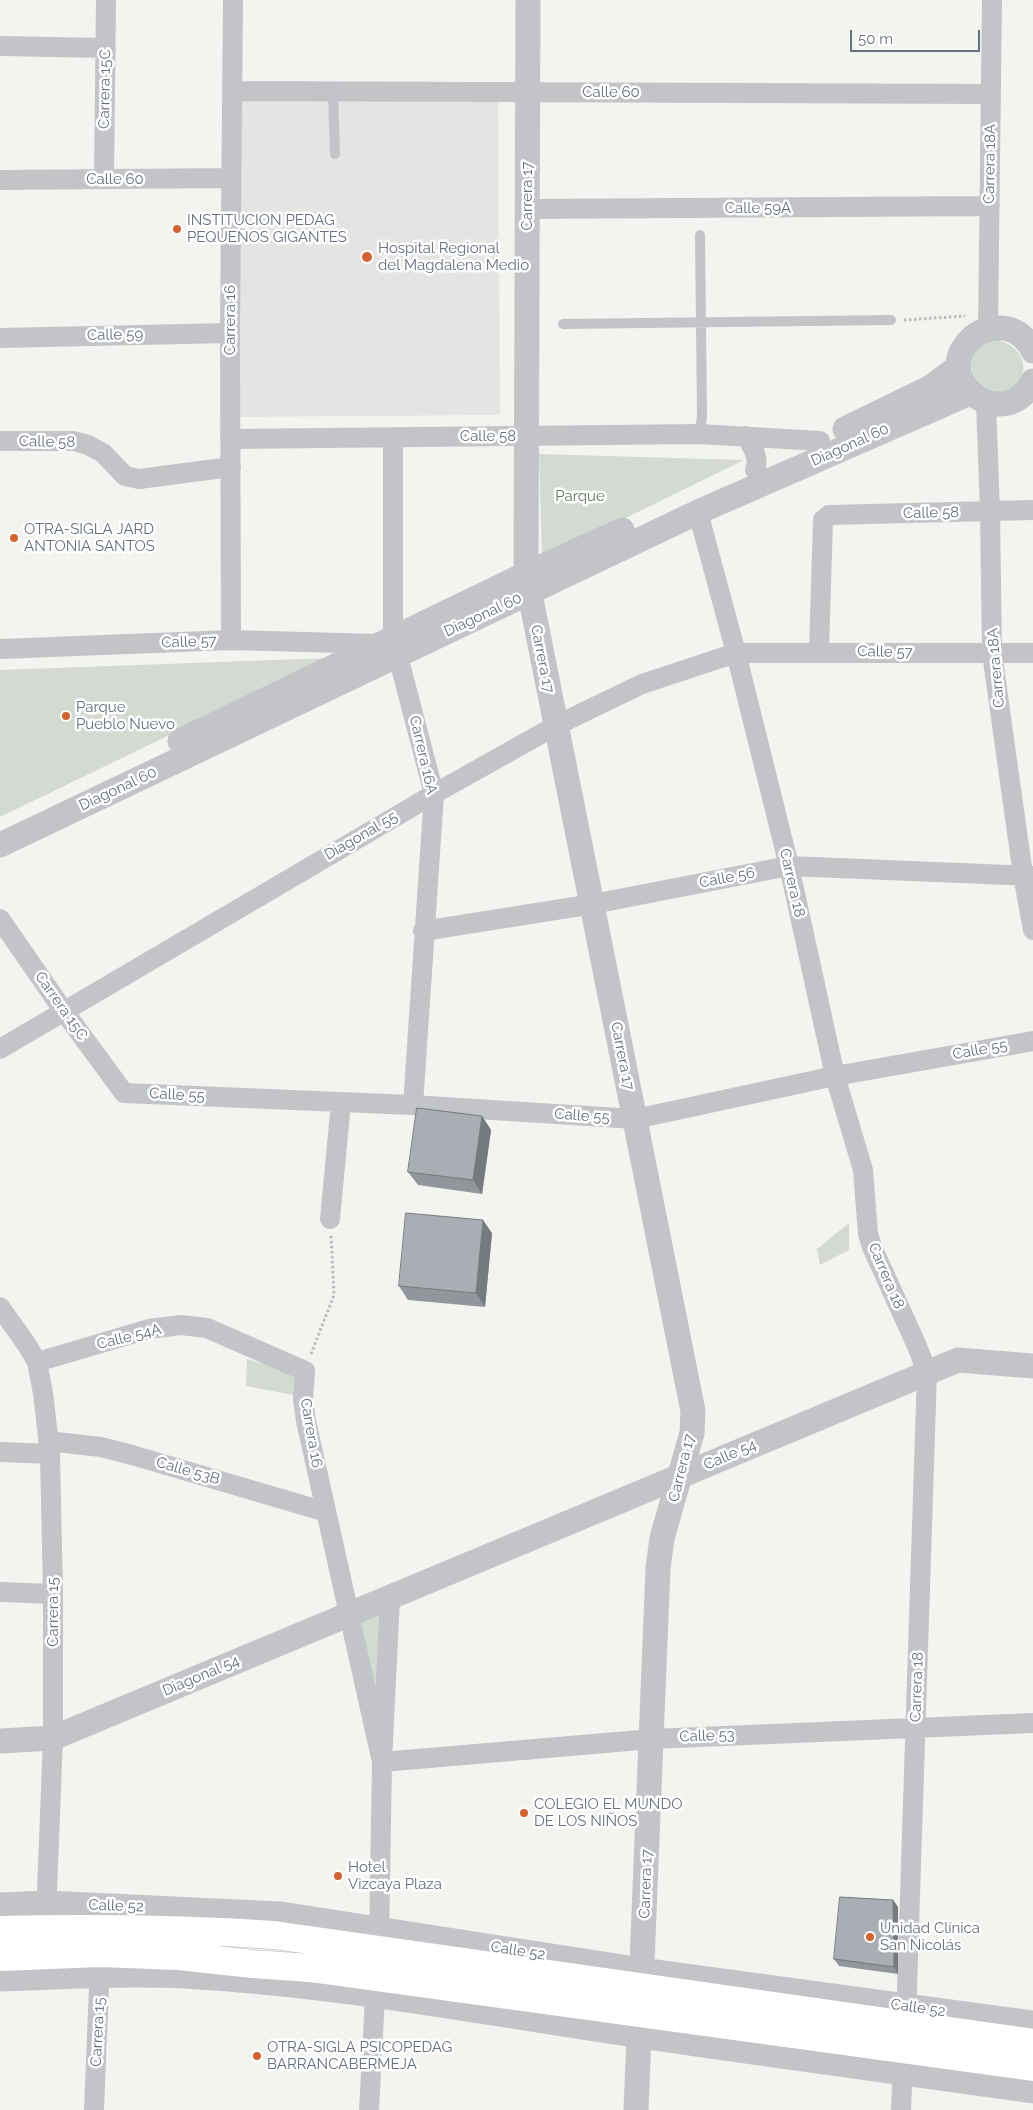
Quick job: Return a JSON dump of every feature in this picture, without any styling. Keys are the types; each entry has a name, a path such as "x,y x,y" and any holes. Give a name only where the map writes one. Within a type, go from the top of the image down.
{"main road":[{"name":"Calle 52","path":"0,1930 46,1916 222,1932 379,1939 641,2002"},
{"name":"Calle 52","path":"0,1957 100,1965 179,1956 641,2002 905,2038 1033,2068"},
{"name":"Calle 52","path":"905,2038 1033,2043"}],"street":[{"name":"Carrera 15C","path":"104,179 106,0"},
{"name":"Carrera 16","path":"231,640 230,333 233,0"},
{"name":"Carrera 17","path":"528,0 527,584 593,904 692,1411 692,1433 662,1538 658,1568 636,2110"},
{"name":"Carrera 18A","path":"988,321 992,0"},
{"path":"0,46 106,48"},
{"name":"Calle 60","path":"232,92 991,94"},
{"name":"Calle 60","path":"0,180 231,178"},
{"name":"Calle 59A","path":"527,209 990,206"},
{"path":"1028,339 988,321 964,346 959,366 960,376 978,398 998,404 1011,402 1030,392"},
{"name":"Calle 59","path":"0,338 230,333"},
{"name":"Diagonal 60","path":"527,584 755,470 931,387 959,366"},
{"name":"Carrera 18A","path":"978,398 990,512 992,653 1028,876 1033,930"},
{"name":"Diagonal 60","path":"0,828 527,584 978,398"},
{"name":"Calle 58","path":"230,439 700,434 820,441"},
{"path":"746,436 757,457 758,462 755,470"},
{"name":"Carrera 16A","path":"393,437 390,646 434,794 423,931 413,1105"},
{"name":"Calle 58","path":"0,442 74,441 88,445 103,453 125,476 140,478 231,467"},
{"name":"Calle 58","path":"819,651 823,520 830,515 1033,510"},
{"name":"Carrera 18","path":"698,512 736,652 788,866 835,1076 863,1170 868,1234 872,1248 927,1372 916,1728 901,2110"},
{"name":"Calle 57","path":"0,649 231,640 390,646"},
{"name":"Diagonal 60","path":"0,845 390,646"},
{"name":"Calle 57","path":"736,652 1033,653"},
{"name":"Diagonal 55","path":"0,1049 63,1010 434,794 555,726 642,684 736,652"},
{"name":"Calle 56","path":"423,931 593,904 788,866 1028,876"},
{"name":"Carrera 15C","path":"0,919 63,1010 124,1093"},
{"name":"Calle 55","path":"124,1093 413,1105 635,1119 835,1076 1033,1041"},
{"path":"330,1219 341,1103"},
{"name":"Carrera 15","path":"0,1307 28,1345 37,1362 43,1393 49,1448 53,1594 53,1738 46,1916"},
{"name":"Calle 54A","path":"37,1362 149,1330 181,1326 206,1328 305,1371"},
{"name":"Calle 54","path":"350,1614 958,1360 1033,1366"},
{"name":"Carrera 16","path":"305,1371 303,1399 306,1421 382,1762"},
{"name":"Calle 53B","path":"0,1452 49,1448 71,1443 117,1451 326,1512"},
{"path":"0,1592 53,1594"},
{"name":"Carrera 16","path":"379,1939 382,1762 390,1598"},
{"name":"Diagonal 54","path":"53,1738 350,1614"},
{"name":"Calle 53","path":"382,1762 652,1739 1033,1723"},
{"path":"0,1741 53,1738"},
{"name":"Calle 52","path":"0,1905 46,1916"},
{"name":"Carrera 15","path":"94,2110 100,1965"},
{"name":"Calle 52","path":"0,1979 100,1965 182,1976 276,1984 375,1996 641,2002 905,2038 1033,2024"},
{"path":"369,2110 375,1996"},
{"name":"Calle 52","path":"905,2038 1033,2091"}],"lane":[{"path":"333,92 335,154"},
{"path":"700,235 700,434"},
{"path":"563,324 891,320"}],"path":[{"path":"891,320 988,321"},
{"path":"305,1371 334,1295 330,1219"}],"shaded area":[{"name":"Hospital Regional del Magdalena Medio","path":"498,97 500,415 236,417 234,100"}],"green space":[{"path":"992,340 1009,344 1020,355 1023,362 1022,377 1017,385 1011,390 999,394 975,383 971,363 974,352"},
{"name":"Parque","path":"539,454 744,460 542,559"},
{"name":"Parque Pueblo Nuevo","path":"329,658 0,817 0,670"},
{"path":"849,1223 849,1250 820,1265 817,1249"},
{"path":"247,1359 301,1375 298,1396 246,1386"},
{"path":"383,1614 379,1711 360,1623"}],"building":[{"path":"417,1108 482,1116 473,1180 408,1172"},
{"path":"406,1213 483,1220 476,1293 399,1286"},
{"name":"Unidad Clínica San Nicolás","path":"840,1897 893,1900 894,1967 834,1959"}],"place":[{"name":"INSTITUCION PEDAG PEQUEÑOS GIGANTES","path":"177,229"},
{"name":"Hospital Regional del Magdalena Medio","path":"367,257"},
{"name":"OTRA-SIGLA JARD ANTONIA SANTOS","path":"14,538"},
{"name":"Parque Pueblo Nuevo","path":"66,716"},
{"name":"COLEGIO EL MUNDO DE LOS NIÑOS","path":"524,1813"},
{"name":"Hotel Vizcaya Plaza","path":"338,1876"},
{"name":"Unidad Clínica San Nicolás","path":"870,1937"},
{"name":"OTRA-SIGLA PSICOPEDAG BARRANCABERMEJA","path":"257,2056"}]}
